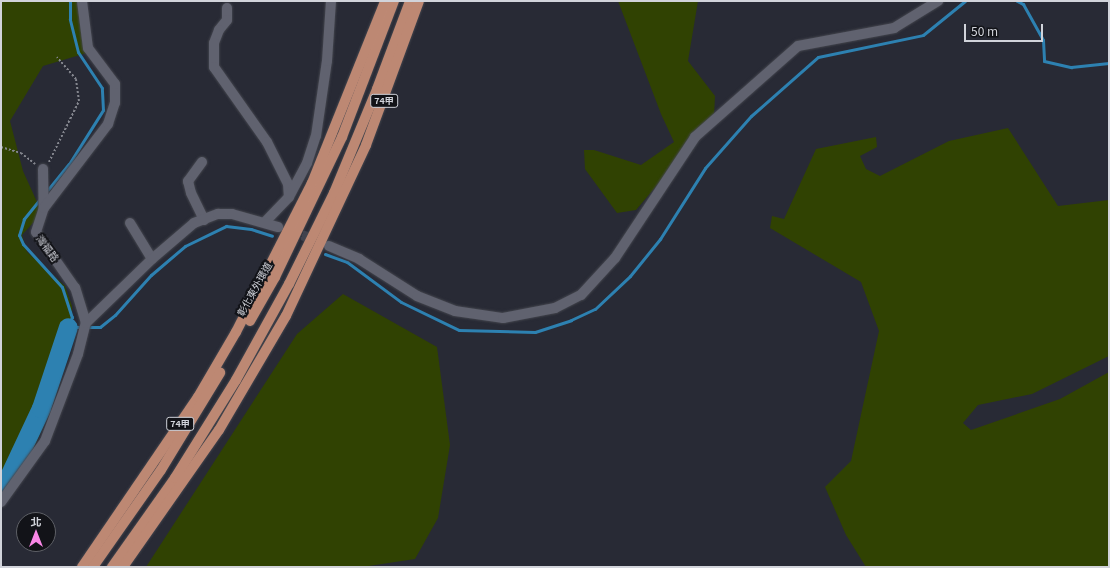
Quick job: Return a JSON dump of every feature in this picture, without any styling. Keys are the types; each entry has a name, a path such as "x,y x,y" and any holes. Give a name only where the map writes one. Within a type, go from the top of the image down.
{"main road":[{"name":"74甲","path":"82,567 198,397 236,332 312,183 385,1"},
{"name":"彰化東外環道","path":"93,567 161,470 275,277 342,137 394,1"},
{"name":"74甲","path":"112,567 176,478 236,380 289,284 334,194 377,89 410,1"},
{"name":"74甲","path":"123,567 219,430 286,316 366,146 419,1"}],"street":[{"name":"灣福路","path":"82,1 88,48 115,84 115,103 108,124 44,208 36,232 75,288 86,323"},
{"path":"265,222 290,197 307,163 316,136 327,61 331,1"},
{"path":"329,246 359,259 417,296 455,311 503,318 555,308 581,295 615,258 695,137 798,46 894,28 938,1"},
{"path":"228,8 228,20 218,30 214,43 214,67 267,142 288,184 290,197"},
{"path":"202,162 188,181 190,194 204,220"},
{"path":"43,169 44,208"},
{"path":"1,502 45,441 78,354 86,323 152,259 194,223 218,214 232,214 265,222 278,227"},
{"path":"130,223 152,259"}],"path":[{"path":"1,147 21,153 43,169 52,158 79,101 76,79 57,57"}],"green space":[{"path":"1,1 81,1 90,52 43,66 10,121 23,171 42,213 22,235 27,252 65,286 72,306 72,330 43,427 32,451 1,483"},
{"path":"618,1 698,1 688,61 715,96 714,116 692,144 636,210 617,213 585,169 584,150 594,150 641,165 674,142 661,114"},
{"path":"1008,128 1058,206 1109,200 1109,356 1032,394 978,405 963,423 971,430 1060,399 1109,372 1109,567 866,567 846,535 825,487 851,461 879,331 861,282 770,228 772,216 784,219 816,149 876,137 877,147 860,156 866,169 880,176 949,141"},
{"path":"343,294 437,347 450,445 438,518 415,559 362,567 146,567 297,334"}],"waterway":[{"path":"46,192 69,164 103,110 102,88 78,52 70,19 70,1"},
{"path":"325,254 347,262 401,302 459,330 535,332 571,320 595,309 630,276 660,239 705,168 751,116 818,57 923,35 965,1"},
{"path":"1017,1 1023,4 1043,40 1044,61 1071,67 1109,63"},
{"path":"40,199 24,219 19,235 23,244 62,287 72,317 68,327 100,327 115,315 151,275 185,246 226,226 251,229 272,236"},
{"path":"1,485 9,476 41,408 68,327"}],"tunnel":[{"path":"288,230 318,241"}]}
